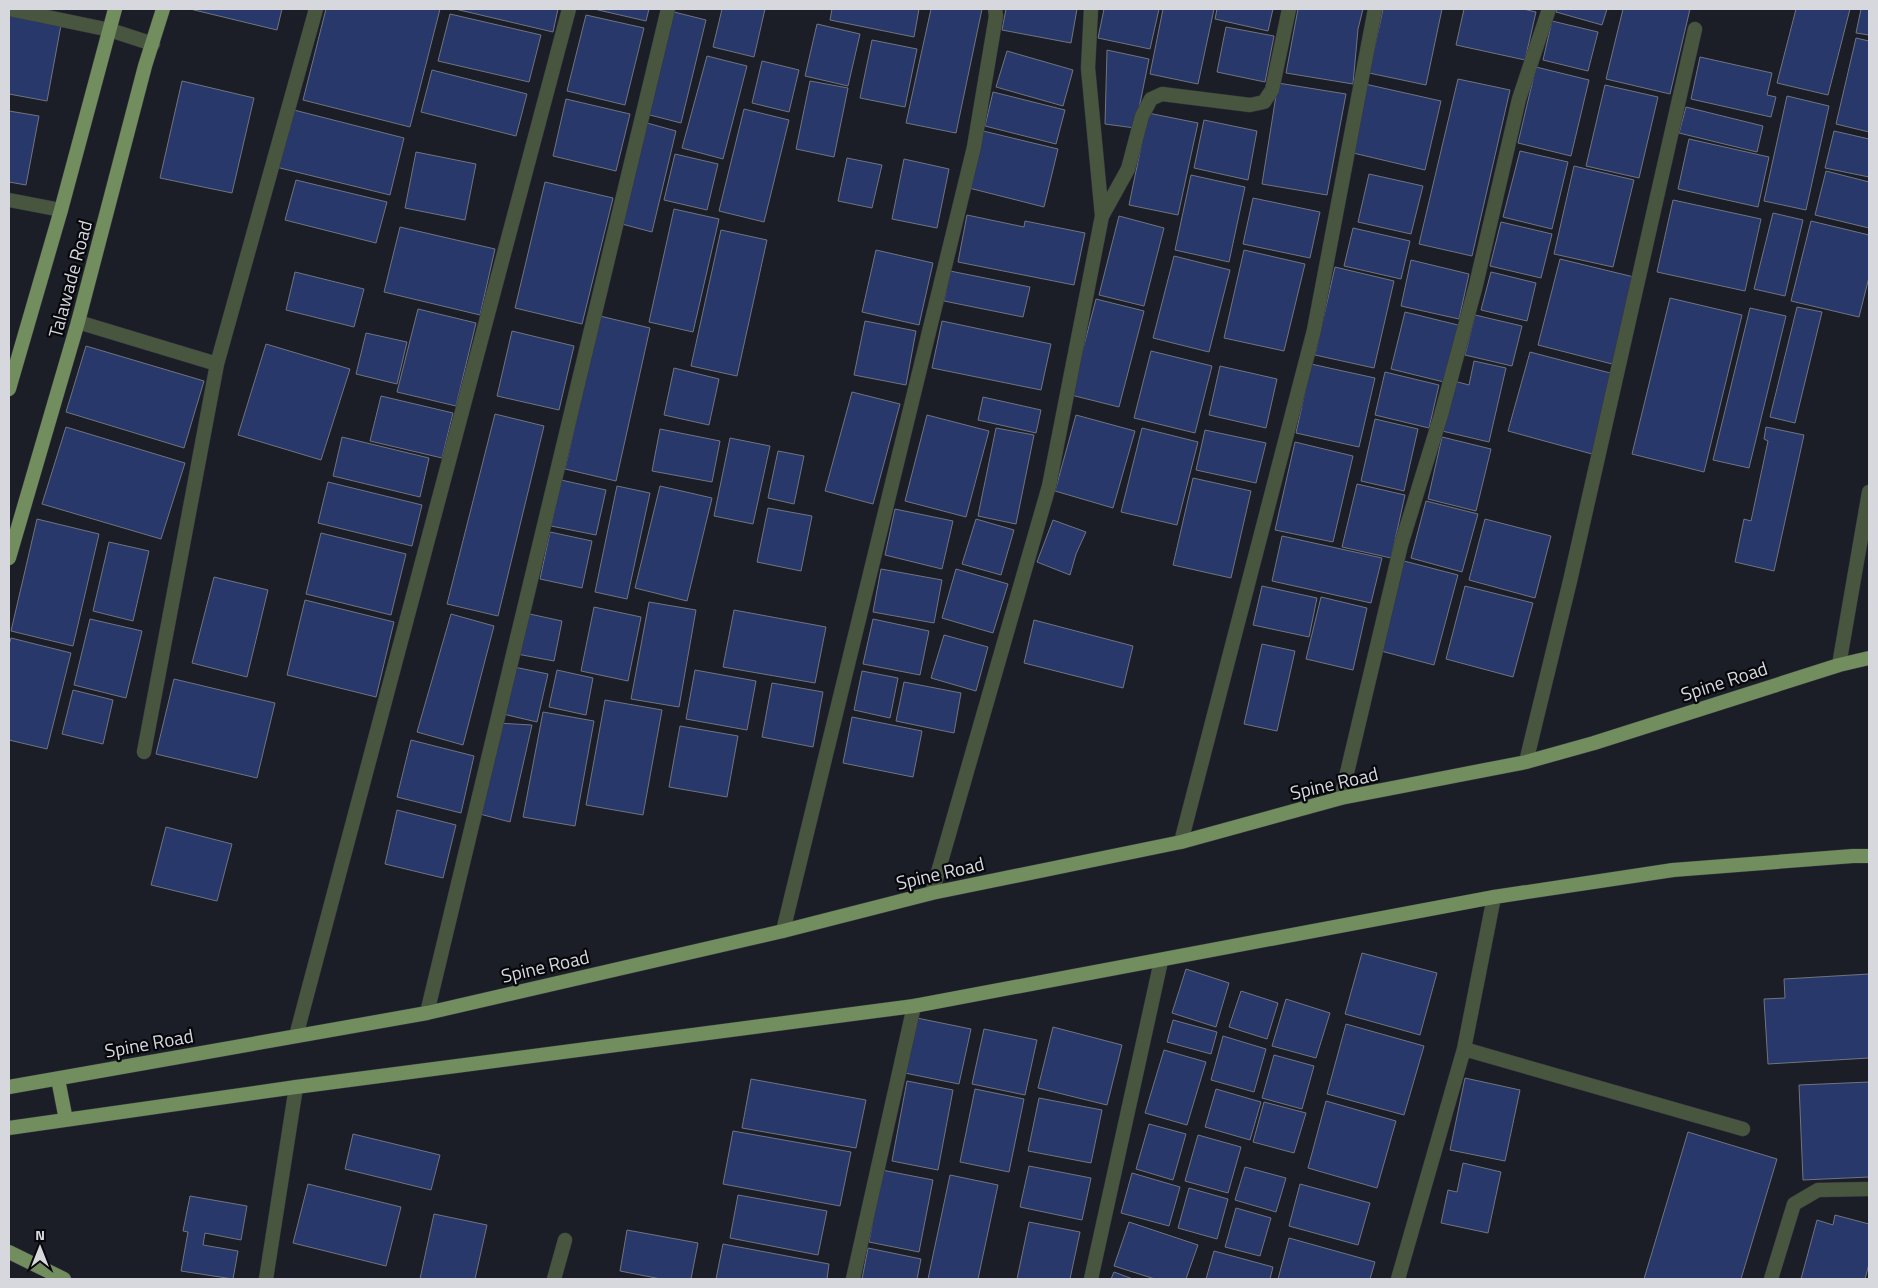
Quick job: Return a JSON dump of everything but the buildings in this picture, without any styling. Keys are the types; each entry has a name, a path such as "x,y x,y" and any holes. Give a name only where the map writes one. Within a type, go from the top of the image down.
{"main road":[{"name":"Talawade Road","path":"9,390 116,9"},
{"name":"Talawade Road","path":"9,558 78,322 145,66 163,9"},
{"name":"Spine Road","path":"9,1087 426,1013 783,931 932,893 1181,842 1341,798 1526,762 1839,665 1869,658"},
{"path":"9,1128 296,1087 914,1006 1494,897 1674,870 1869,856"},
{"path":"58,1079 66,1120"},
{"path":"9,1252 64,1279"}],"street":[{"path":"9,9 110,30 153,44"},
{"path":"144,752 218,364 316,9"},
{"path":"296,1036 569,9"},
{"path":"426,1013 668,9"},
{"path":"783,931 974,147 995,9"},
{"path":"932,893 1049,486 1102,216 1088,68 1091,9"},
{"path":"1102,216 1128,169 1142,116 1151,99 1162,94 1250,105 1264,102 1272,90 1289,9"},
{"path":"1181,842 1314,330 1375,9"},
{"path":"1341,798 1400,545 1441,415 1476,285 1519,99 1550,9"},
{"path":"1526,762 1572,572 1695,29"},
{"path":"9,200 61,210"},
{"path":"78,322 218,364"},
{"path":"1839,665 1869,492"},
{"path":"1398,1279 1464,1048 1494,897"},
{"path":"1091,1279 1161,961"},
{"path":"854,1279 914,1006"},
{"path":"1464,1048 1743,1129"},
{"path":"266,1279 296,1087"},
{"path":"1771,1279 1794,1204 1818,1190 1869,1190"},
{"path":"554,1279 565,1240"}]}
